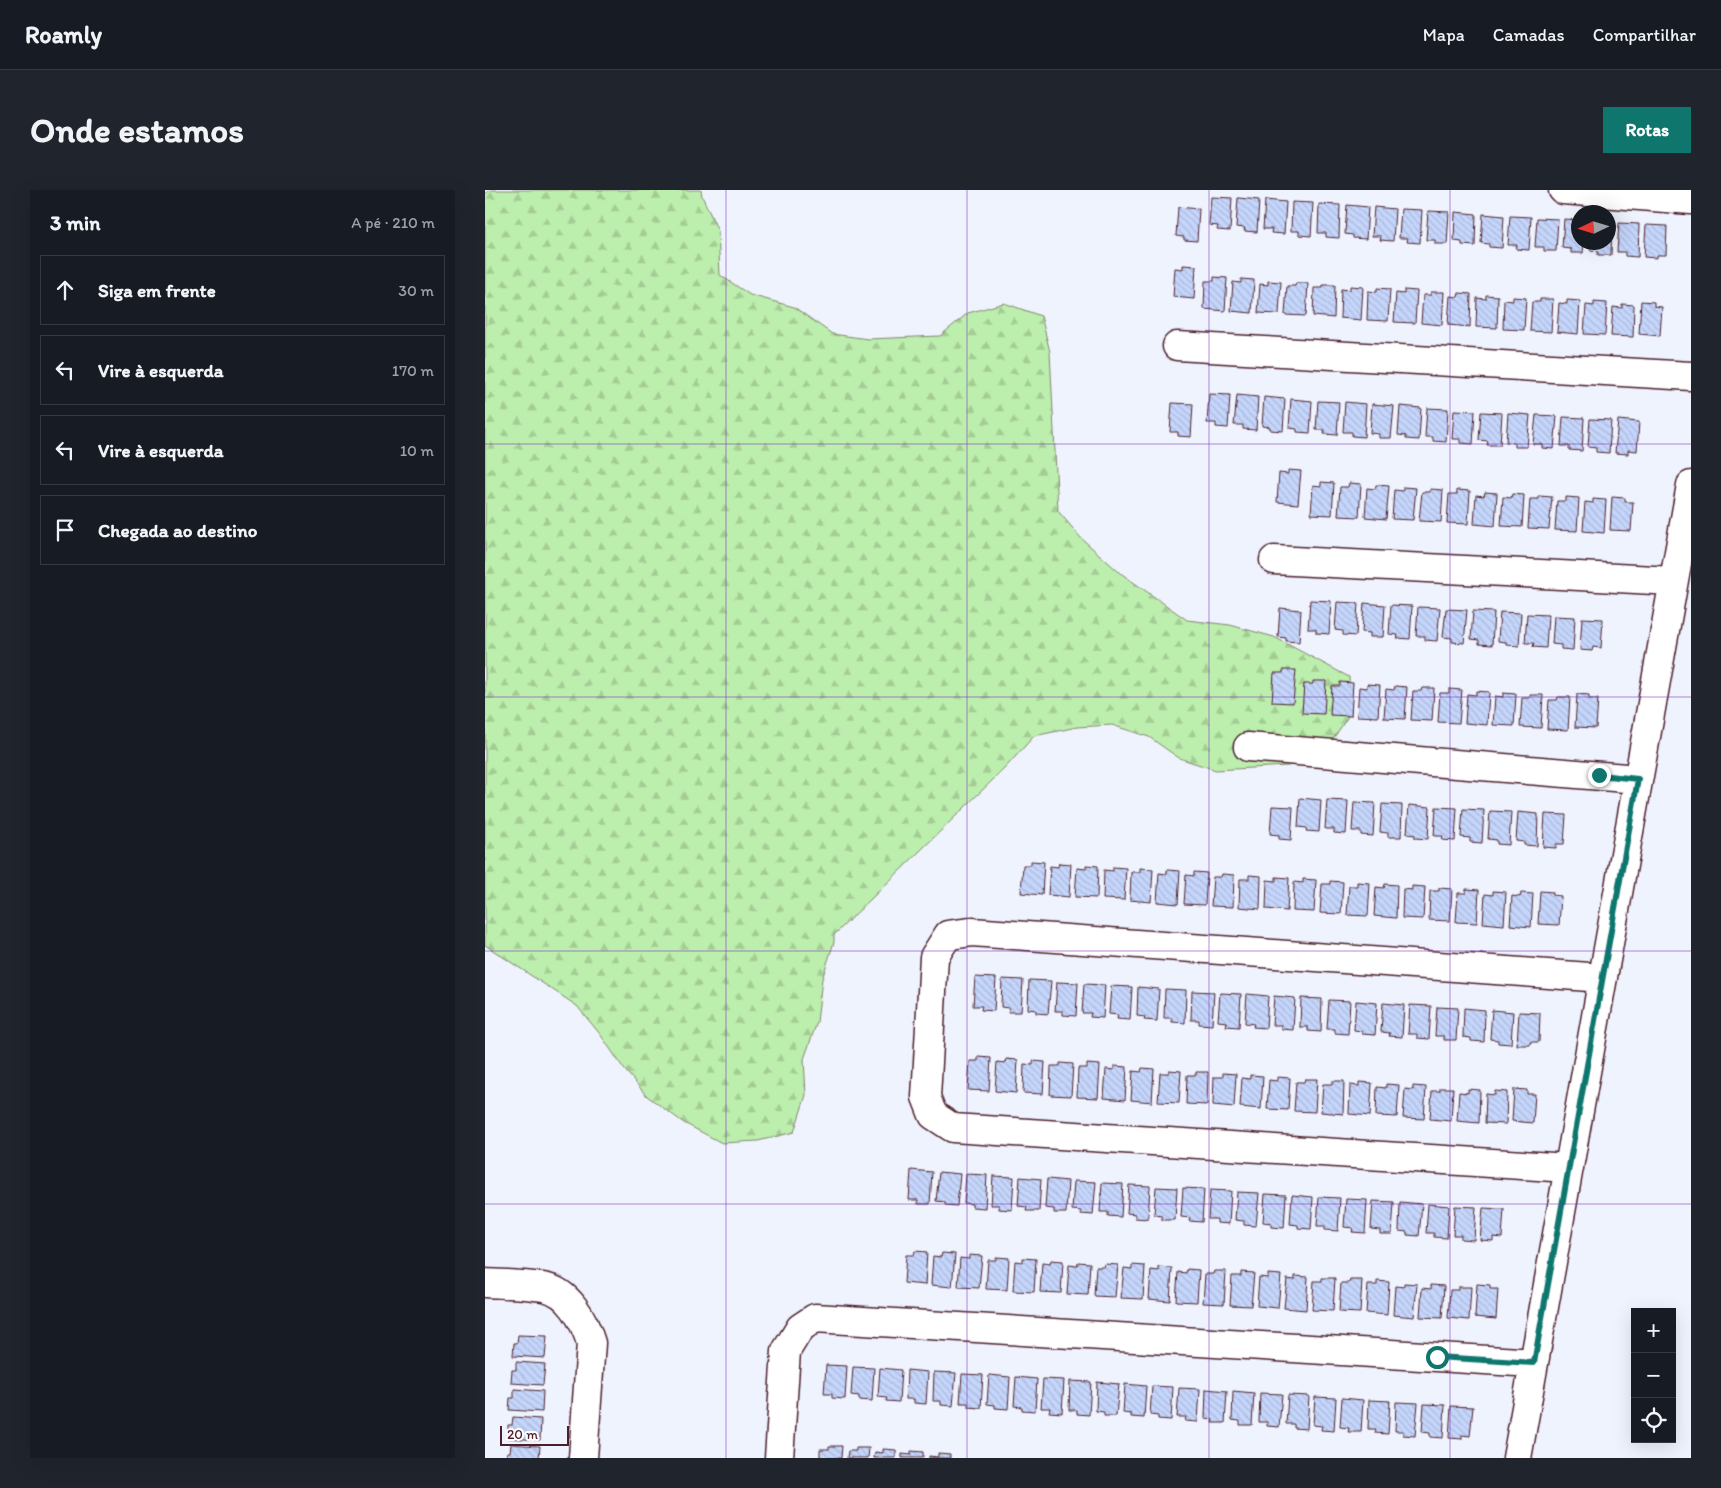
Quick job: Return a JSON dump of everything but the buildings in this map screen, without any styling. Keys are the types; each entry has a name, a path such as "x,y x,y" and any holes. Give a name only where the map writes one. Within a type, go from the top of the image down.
{"street":[{"path":"1563,190 1691,200"},
{"path":"1177,346 1691,376"},
{"path":"1517,1458 1673,581 1688,518 1691,485"},
{"path":"1274,560 1673,581"},
{"path":"1248,747 1638,779"},
{"path":"1569,1168 953,1128 933,1116 926,1098 934,957 948,936 972,932 1603,978"},
{"path":"485,1283 545,1287 559,1294 571,1304 580,1316 587,1329 591,1343 583,1458"},
{"path":"779,1458 786,1351 800,1328 815,1318 1534,1363"}],"green space":[{"path":"491,190 701,190 718,231 720,275 750,295 794,307 832,334 868,339 940,336 968,313 1004,303 1041,316 1050,352 1058,511 1081,538 1119,572 1187,620 1230,625 1274,637 1349,677 1351,712 1331,742 1288,766 1216,770 1179,758 1149,737 1112,725 1077,727 1034,736 1006,767 834,935 834,942 822,979 817,1022 804,1059 806,1095 794,1132 758,1141 722,1143 684,1123 647,1096 624,1069 600,1034 577,1006 485,945 485,193"}],"route":[{"path":"1437,1357 1534,1363 1638,779 1599,775"}]}
